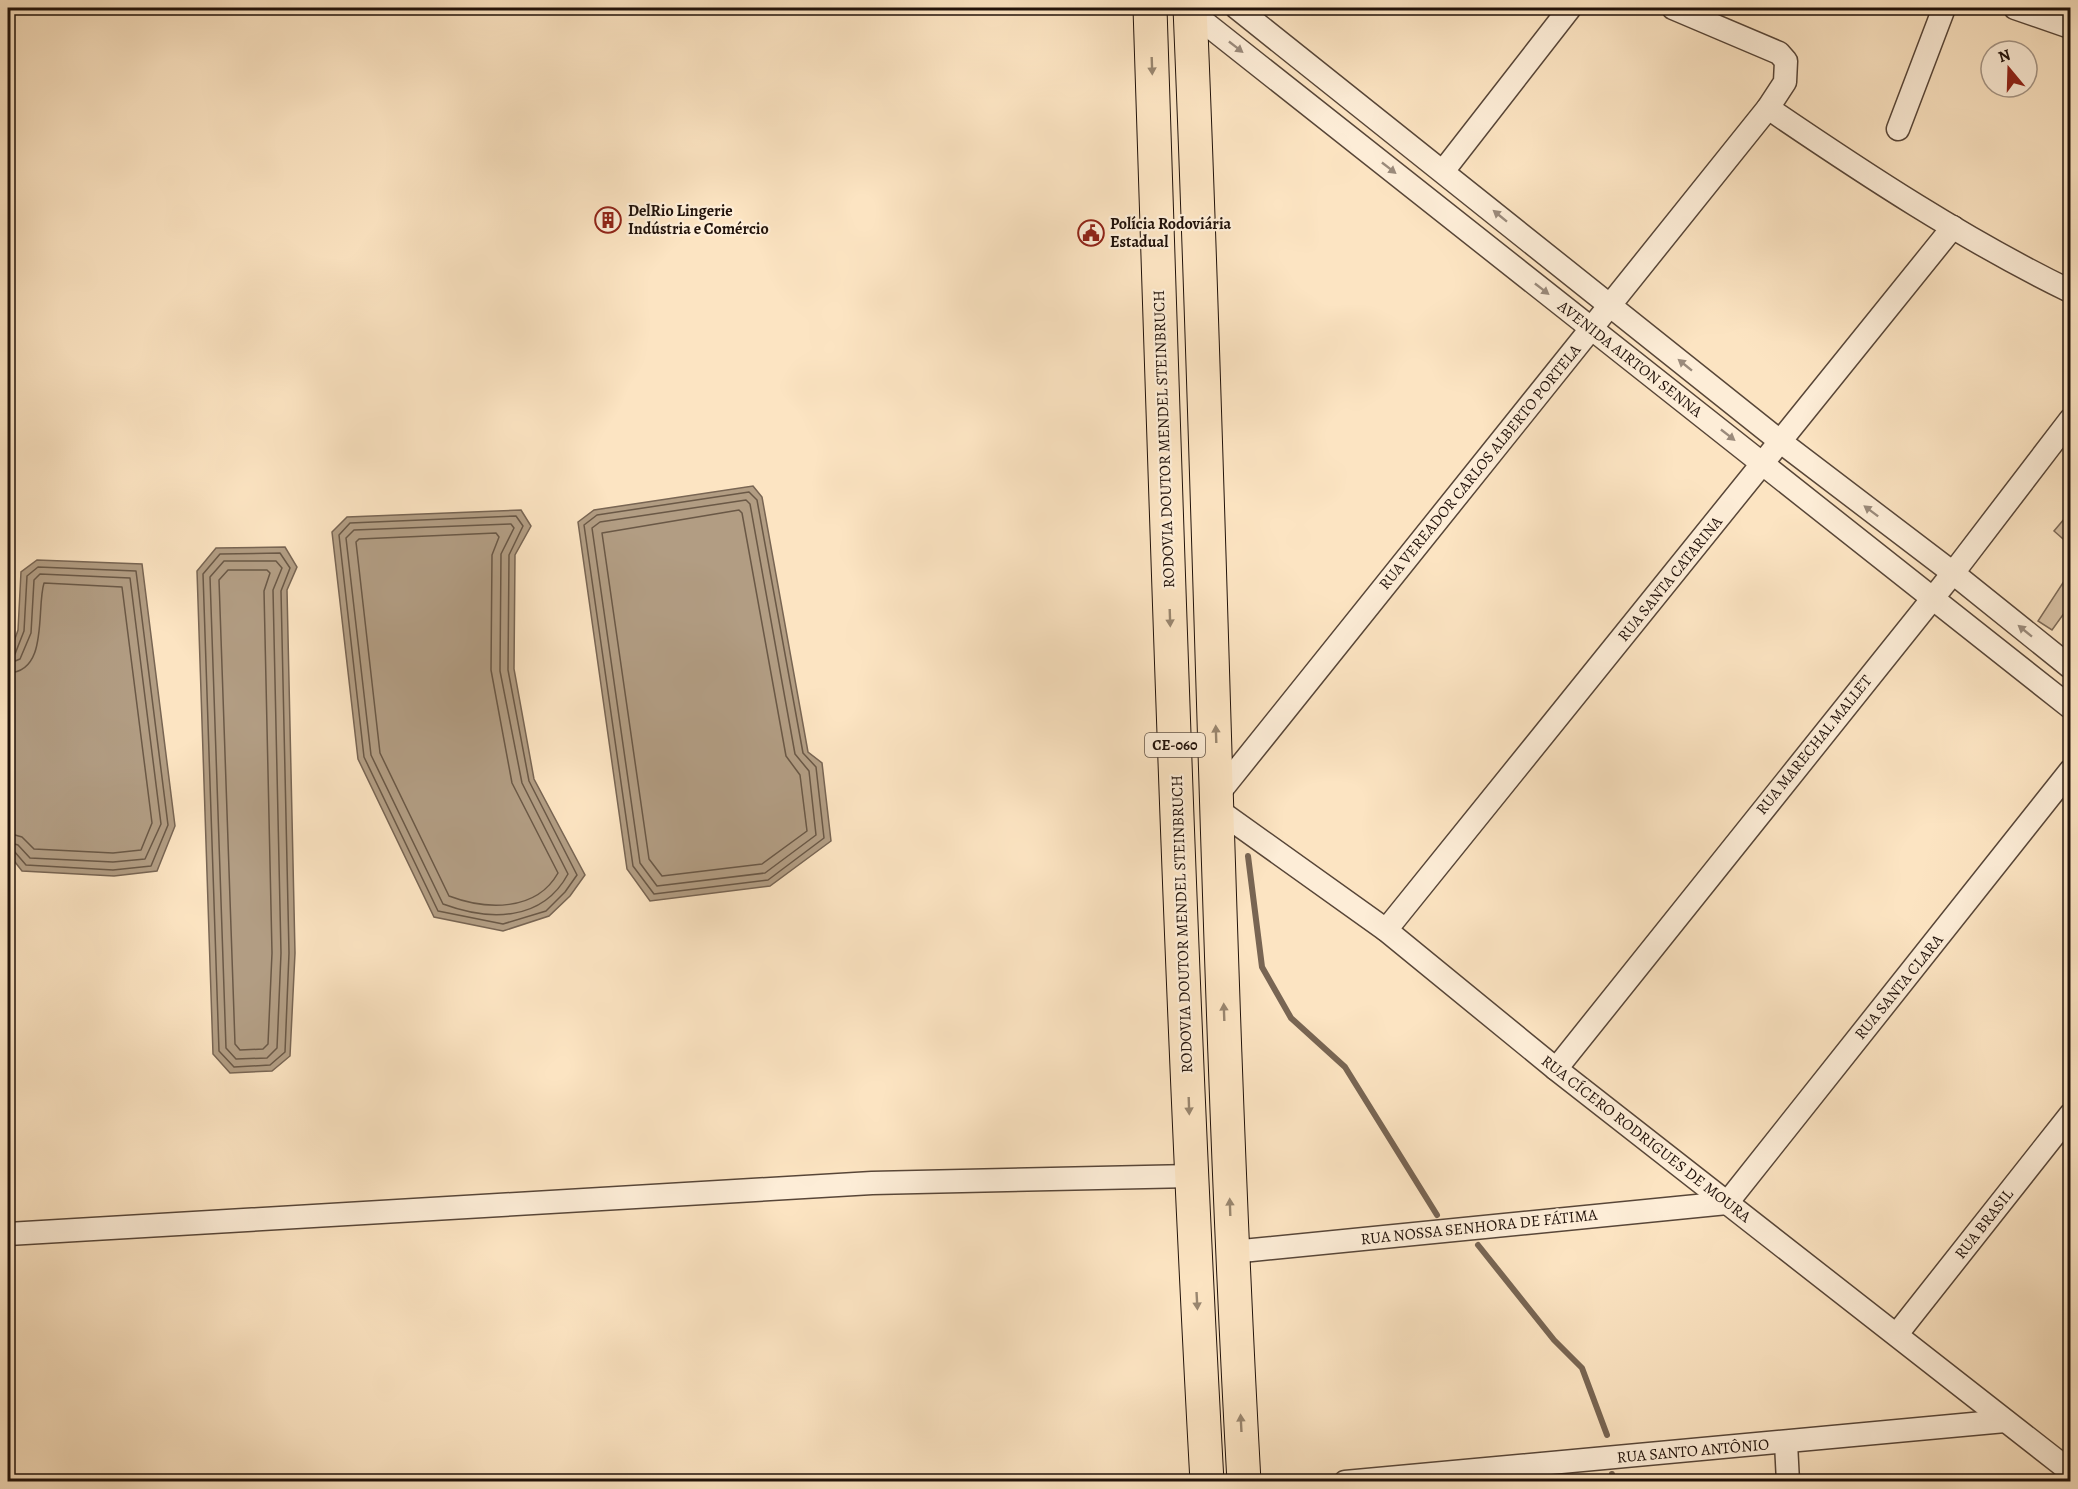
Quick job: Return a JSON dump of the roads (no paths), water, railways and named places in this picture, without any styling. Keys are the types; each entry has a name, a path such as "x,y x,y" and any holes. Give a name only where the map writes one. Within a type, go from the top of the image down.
{"highway":[{"name":"RODOVIA DOUTOR MENDEL STEINBRUCH","path":"1150,8 1158,294 1192,1176 1207,1482"},
{"name":"CE-060","path":"1190,9 1232,1252 1244,1482"}],"street":[{"name":"AVENIDA AIRTON SENNA","path":"1237,8 1444,170 1781,442 1953,573 2070,668"},
{"path":"1444,170 1570,8"},
{"name":"RUA VEREADOR CARLOS ALBERTO PORTELA","path":"1218,802 1609,304 1768,108 1785,82 1786,61 1779,53 1673,8"},
{"path":"1898,129 1944,8"},
{"path":"2015,8 2038,11 2070,27"},
{"name":"AVENIDA AIRTON SENNA","path":"1190,9 2070,707"},
{"path":"1768,108 1857,168 1953,227 2070,291"},
{"path":"1457,222 1476,196"},
{"name":"RUA SANTA CATARINA","path":"1386,930 1953,227"},
{"name":"RUA MARECHAL MALLET","path":"1556,1069 1953,573 2070,420"},
{"name":"RUA SANTA CLARA","path":"1727,1203 2070,771"},
{"name":"RUA CÍCERO RODRIGUES DE MOURA","path":"1218,802 1386,930 1556,1069 2070,1471"},
{"name":"RUA BRASIL","path":"1897,1334 2070,1115"},
{"path":"8,1234 872,1183 1192,1176"},
{"name":"RUA NOSSA SENHORA DE FÁTIMA","path":"1232,1252 1727,1203"},
{"name":"RUA SANTO ANTÔNIO","path":"1345,1482 2005,1421"},
{"path":"1786,1443 1788,1482"}],"water":[{"path":"753,486 762,497 808,752 822,763 831,841 770,886 650,901 627,869 578,522 594,510"},
{"path":"521,510 531,526 515,555 514,669 534,779 585,875 570,896 549,916 503,931 434,917 358,759 332,532 347,517"},
{"path":"285,547 297,567 287,590 295,953 290,1056 272,1071 230,1073 213,1054 197,571 216,548"},
{"path":"37,560 142,564 175,826 157,871 114,876 22,871 8,853 8,658 18,630 21,572"}],"waterway":[{"path":"1248,856 1262,967 1291,1018 1345,1067 1437,1215"},
{"path":"1478,1245 1554,1340 1582,1368 1607,1435"},
{"path":"1612,1474 1614,1482"}],"place":[{"name":"DelRio Lingerie Indústria e Comércio","path":"608,220"},
{"name":"Polícia Rodoviária Estadual","path":"1091,233"}]}
